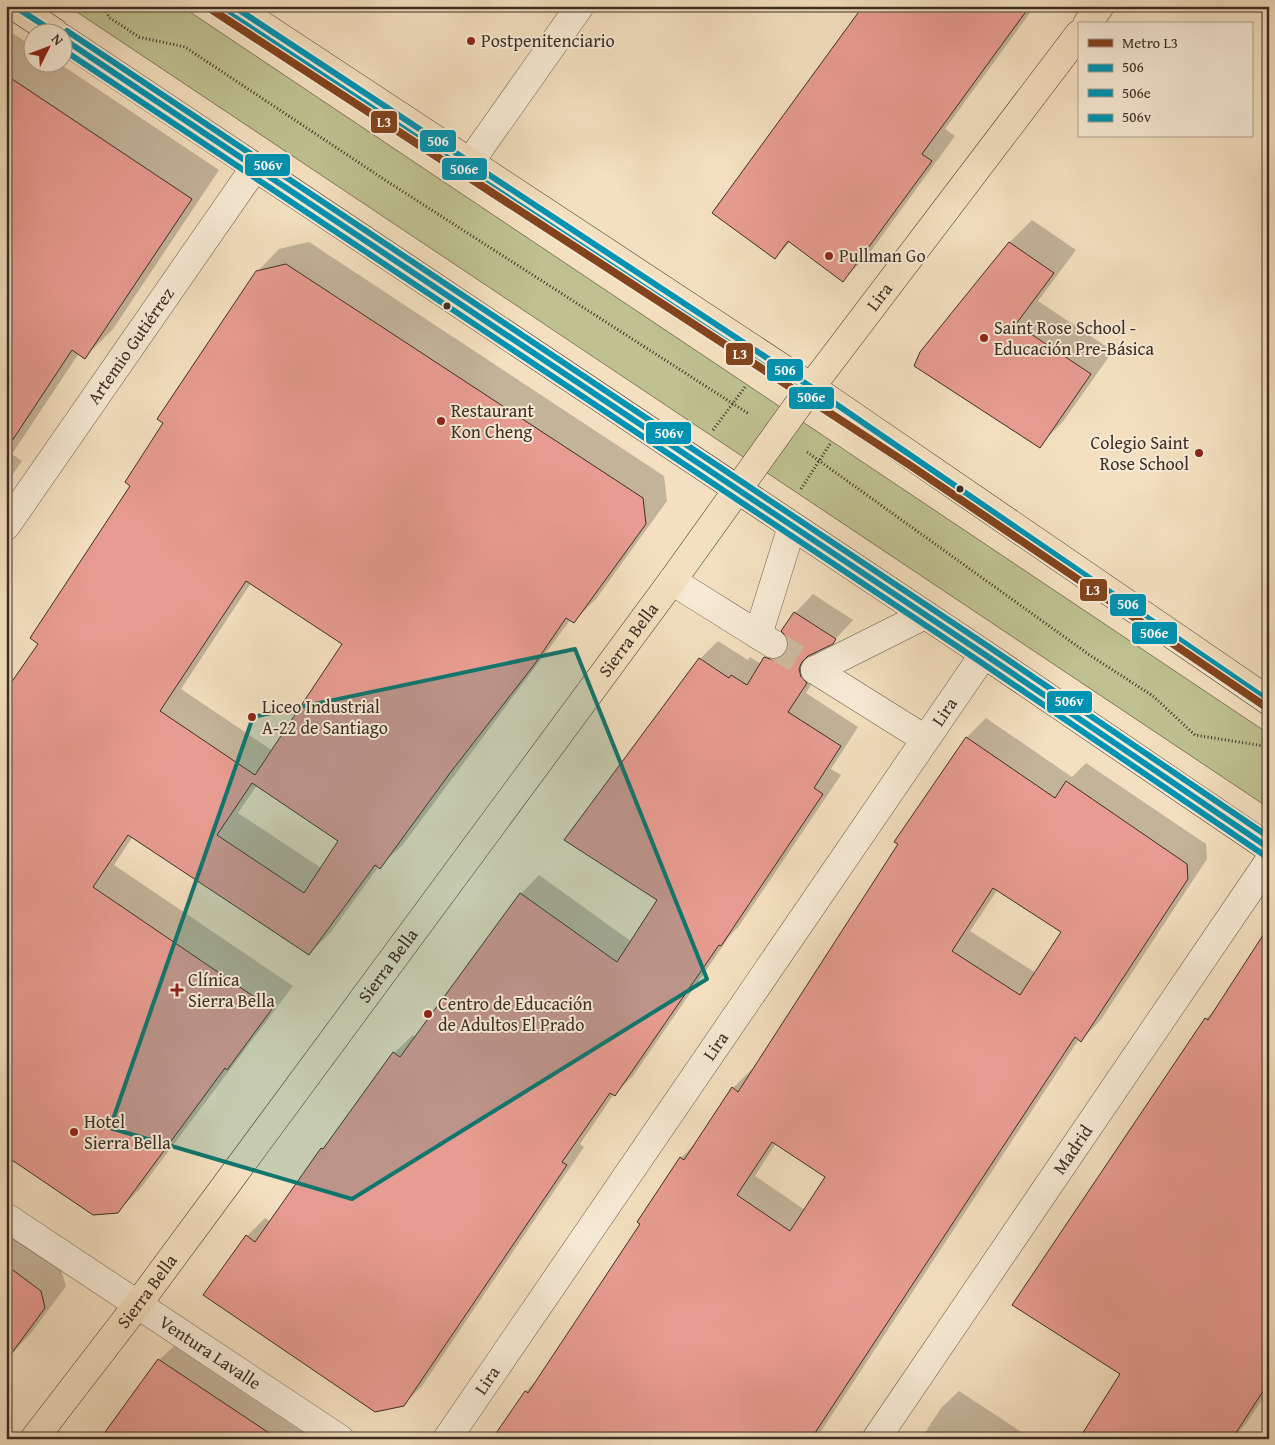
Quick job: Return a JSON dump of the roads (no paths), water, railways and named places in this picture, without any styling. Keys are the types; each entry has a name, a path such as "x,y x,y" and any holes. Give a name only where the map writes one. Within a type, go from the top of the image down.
{"main road":[{"path":"14,6 39,22"},
{"path":"233,6 811,387 1269,701"},
{"path":"1088,22 1100,6"},
{"name":"Lira","path":"739,491 811,387 1078,35"},
{"path":"72,45 925,614 1269,848"},
{"name":"Sierra Bella","path":"34,1439 138,1304 739,491"}],"street":[{"path":"470,162 580,6"},
{"name":"Artemio Gutiérrez","path":"6,526 255,167"},
{"path":"672,582 765,639 787,523"},
{"path":"925,614 816,670 926,739"},
{"name":"Lira","path":"447,1439 984,654"},
{"name":"Madrid","path":"876,1439 1269,861"},
{"name":"Ventura Lavalle","path":"6,1217 340,1439"}],"tunnel":[{"path":"773,644 815,670"}],"metro line":[{"name":"L3","path":"206,6 911,466 1269,709"}],"place":[{"name":"Postpenitenciario","path":"471,41"},
{"name":"Pullman Go","path":"829,256"},
{"name":"Saint Rose School - Educación Pre-Básica","path":"984,338"},
{"name":"Restaurant Kon Cheng","path":"441,421"},
{"name":"Colegio Saint Rose School","path":"1199,453"},
{"name":"Liceo Industrial A-22 de Santiago","path":"252,717"},
{"name":"Clínica Sierra Bella","path":"177,990"},
{"name":"Centro de Educación de Adultos El Prado","path":"428,1014"},
{"name":"Hotel Sierra Bella","path":"74,1132"}]}
